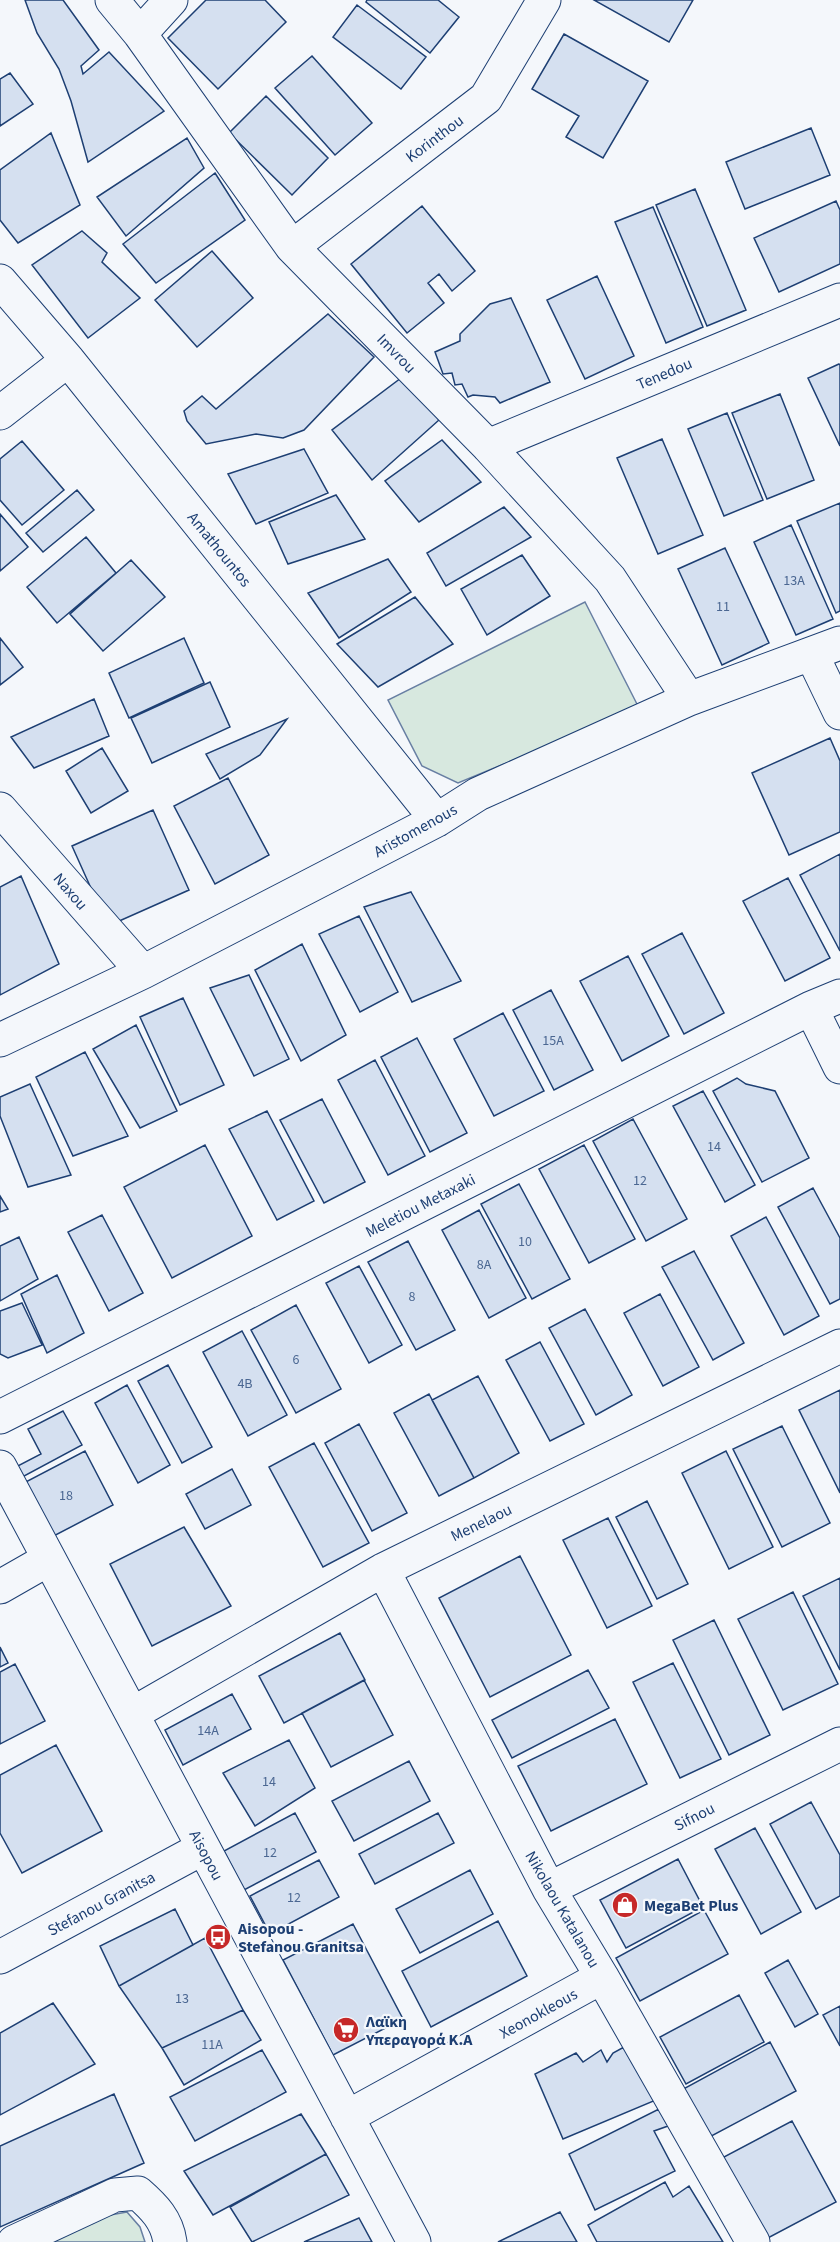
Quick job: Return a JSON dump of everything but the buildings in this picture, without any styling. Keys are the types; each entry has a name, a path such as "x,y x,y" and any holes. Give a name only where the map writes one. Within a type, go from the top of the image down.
{"street":[{"name":"Imvrou","path":"112,0 140,34 292,247 488,446 610,579 689,699"},
{"path":"140,34 171,0"},
{"name":"Korinthou","path":"292,247 486,98 544,0"},
{"name":"Amathountos","path":"0,282 68,360 437,820"},
{"name":"Tenedou","path":"488,446 840,300"},
{"path":"0,413 68,360"},
{"path":"826,649 840,713"},
{"name":"Aristomenous","path":"0,1040 143,972 437,820 478,794 689,699 826,649"},
{"name":"Naxou","path":"0,809 143,972"},
{"name":"Meletiou Metaxaki","path":"0,1417 811,1008 840,996"},
{"path":"811,1008 840,1067"},
{"name":"Menelaou","path":"132,1714 383,1570 840,1346"},
{"name":"Aisopou","path":"0,1467 414,2242"},
{"path":"0,1587 49,1559"},
{"name":"Nikolaou Katalanou","path":"383,1570 549,1889 602,1977 753,2242"},
{"name":"Sifnou","path":"549,1889 840,1744"},
{"name":"Stefanou Granitsa","path":"0,1957 203,1848"},
{"name":"Xeonokleous","path":"347,2118 602,1977"},
{"path":"14,2242 115,2195 138,2193 157,2210 168,2230 170,2242"}],"shaded area":[{"path":"585,602 639,708 458,783 422,766 388,700"},
{"path":"127,2212 140,2227 145,2242 39,2242 88,2219"}],"place":[{"name":"MegaBet Plus","path":"625,1905"},
{"name":"Aisopou - Stefanou Granitsa","path":"218,1937"},
{"name":"Λαϊκη Υπεραγορά Κ.Α","path":"346,2030"}]}
